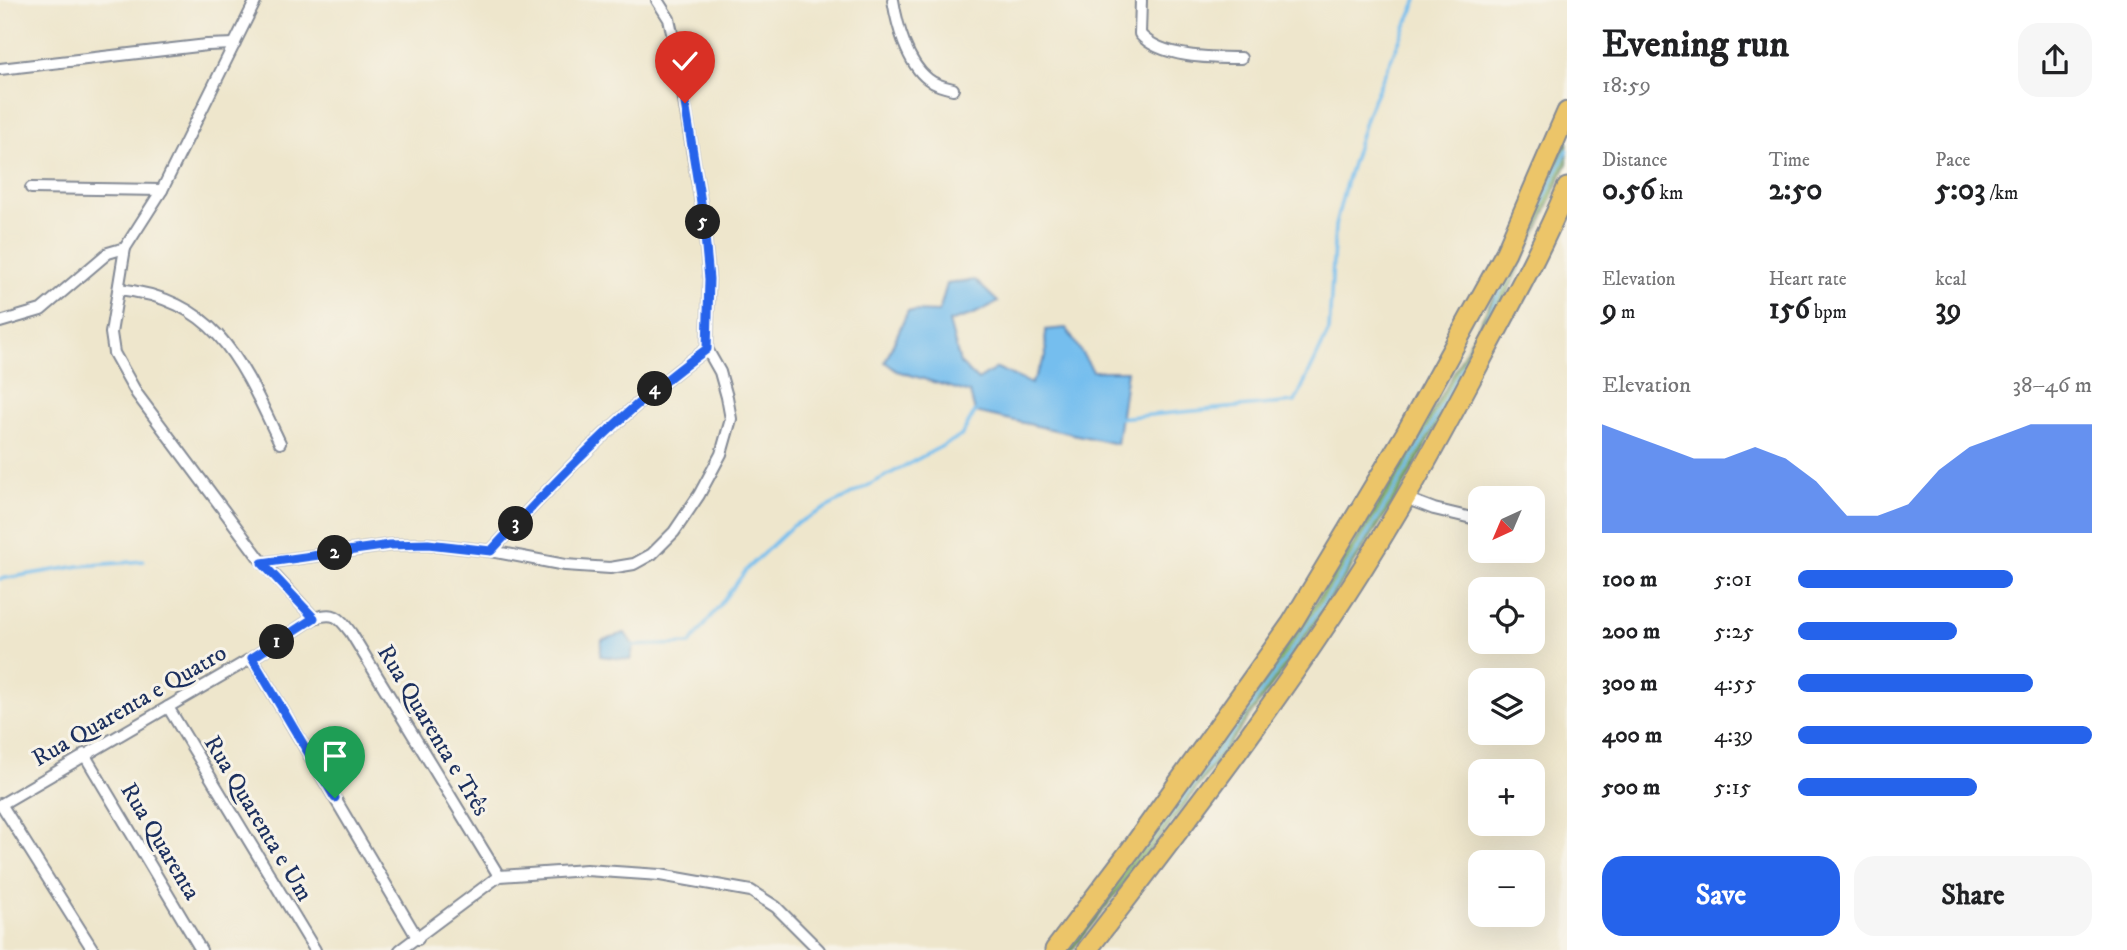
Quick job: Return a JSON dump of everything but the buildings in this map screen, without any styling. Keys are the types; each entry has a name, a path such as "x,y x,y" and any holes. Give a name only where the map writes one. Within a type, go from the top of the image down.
{"highway":[{"path":"1055,950 1130,851 1292,623 1405,435 1506,252 1567,112"},
{"path":"1087,950 1203,799 1317,638 1405,498 1469,383 1549,231 1567,188"},
{"path":"1469,383 1500,346 1532,289 1567,212"}],"street":[{"path":"256,0 162,190 125,248 111,334 114,353 122,370 145,404 262,563 314,618"},
{"path":"262,563 390,545 428,544 491,551 565,565 610,568 634,564 652,554 674,532 699,495 721,454 731,419 720,372 707,349 709,279 703,215 676,51 669,19 657,0"},
{"path":"893,0 896,19 911,57 926,78 938,86 953,89"},
{"path":"1141,0 1139,29 1143,38 1151,43 1201,58 1241,58"},
{"path":"0,69 235,44"},
{"path":"31,188 126,187 162,190"},
{"path":"0,322 41,310 108,253 125,248"},
{"path":"120,289 148,292 182,305 212,330 231,349 244,368 279,443"},
{"path":"491,551 595,443 675,372 707,349"},
{"path":"1405,498 1468,517"},
{"name":"Rua Quarenta e Quatro","path":"0,804 252,658 314,618 326,614"},
{"name":"Rua Quarenta e Três","path":"326,614 335,615 342,620 351,633 499,876"},
{"path":"252,658 418,939"},
{"name":"Rua Quarenta e Um","path":"168,707 315,950"},
{"name":"Rua Quarenta","path":"84,754 201,950"},
{"path":"0,804 93,950"},
{"path":"400,950 499,876 598,871 660,875 751,891 776,908 819,950"}],"green space":[{"path":"1567,138 1567,163 1536,234 1500,308 1404,486 1295,654 1170,825 1072,950 1058,950 1268,672 1366,525 1474,335"}],"water":[{"path":"975,280 998,302 949,322 960,363 978,380 997,368 1031,384 1046,356 1045,330 1066,328 1093,371 1127,371 1117,444 975,412 970,393 897,371 885,362 908,311 939,312 947,284"},
{"path":"625,633 634,646 630,660 600,656 602,640"}],"waterway":[{"path":"1117,418 1295,402 1329,331 1335,226 1346,183 1368,112 1417,0"},
{"path":"1145,847 1297,642 1366,536 1431,426 1467,358 1567,150"},
{"path":"630,646 690,644 747,569 792,526 961,436 975,412 979,410"},
{"path":"0,579 79,566 144,561"}],"route":[{"path":"335,798 252,658 314,618 262,563 390,545 428,544 491,551 605,433 675,372 707,349 709,279 703,215 685,103"}]}
